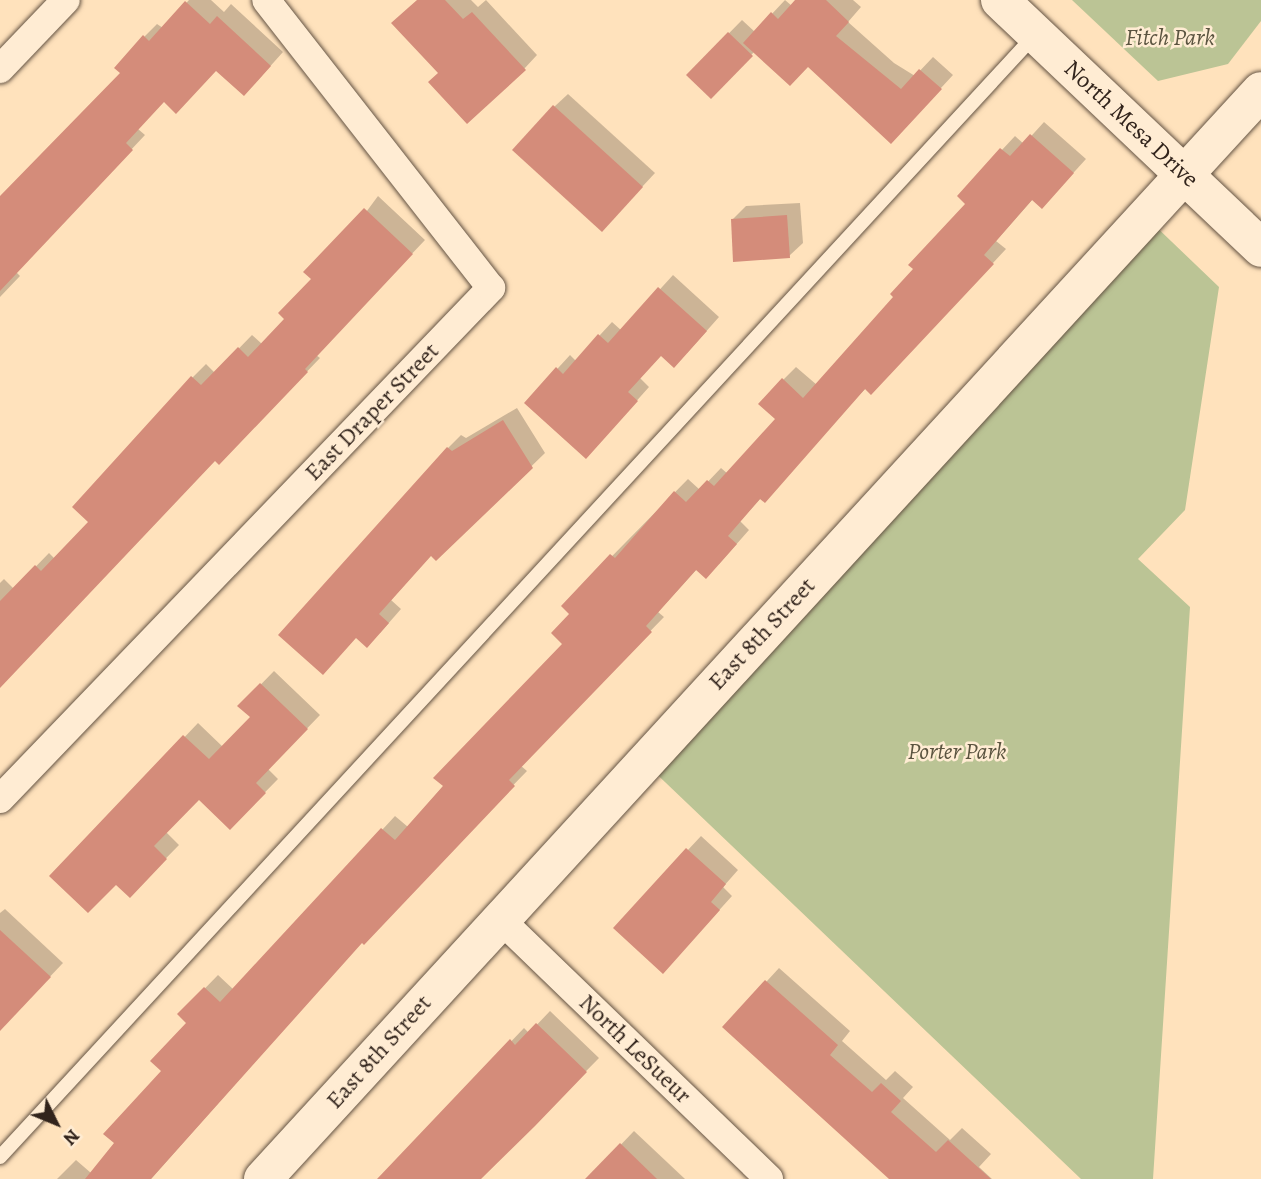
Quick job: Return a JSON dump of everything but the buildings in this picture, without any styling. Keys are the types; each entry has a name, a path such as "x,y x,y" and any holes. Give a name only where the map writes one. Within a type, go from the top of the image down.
{"street":[{"path":"0,69 66,0"},
{"name":"East Draper Street","path":"0,799 491,288 266,0"},
{"name":"North Mesa Drive","path":"1000,0 1261,248"},
{"name":"East 8th Street","path":"263,1179 1261,92"},
{"name":"North LeSueur","path":"500,919 769,1179"}],"lane":[{"path":"0,1157 1036,34"}],"green space":[{"name":"Fitch Park","path":"1072,0 1261,0 1261,21 1228,64 1158,81"},
{"name":"Porter Park","path":"1148,219 1219,287 1185,510 1138,559 1190,607 1153,1179 1081,1179 644,762"}]}
